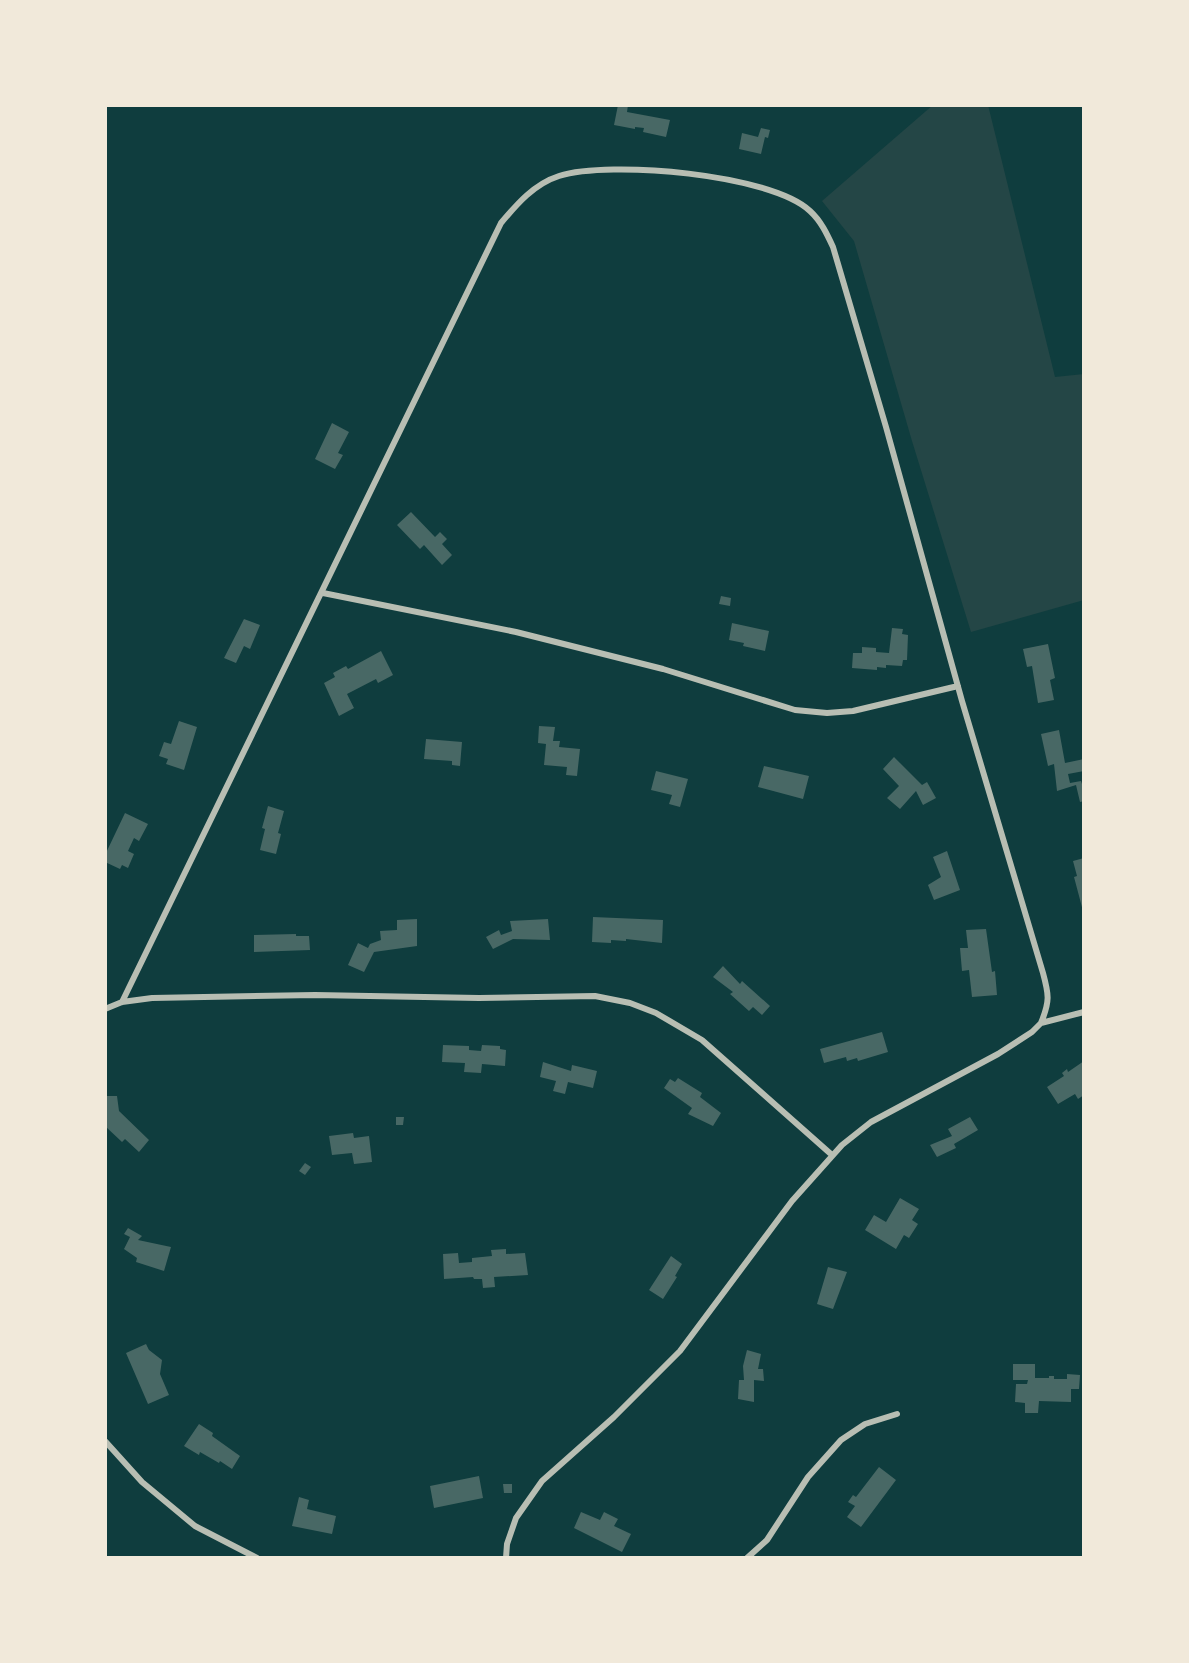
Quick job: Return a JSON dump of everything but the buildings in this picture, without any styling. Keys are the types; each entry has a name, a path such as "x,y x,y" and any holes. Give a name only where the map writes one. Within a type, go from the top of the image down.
{"street":[{"path":"122,1002 323,593 482,259 501,223 516,205 531,191 561,175 649,170 751,185 786,196 809,210 829,237 843,273 958,686 1049,995 1048,1005 1041,1023 1032,1032 998,1054 871,1122 832,1155 792,1201 680,1351 614,1417 542,1481 516,1518 507,1544 506,1558"},
{"path":"323,593 516,632 663,669 795,710 827,713 853,711 958,686"},
{"path":"105,1009 122,1002 152,998 315,995 479,998 595,996 630,1003 656,1013 702,1040 832,1155"},
{"path":"1041,1023 1084,1012"},
{"path":"747,1558 767,1540 808,1477 841,1440 865,1424 897,1414"},
{"path":"105,1441 142,1482 195,1526 257,1558"}],"shaded area":[{"path":"933,105 988,105 1055,377 1084,374 1084,600 971,632 854,241 822,201"}]}
